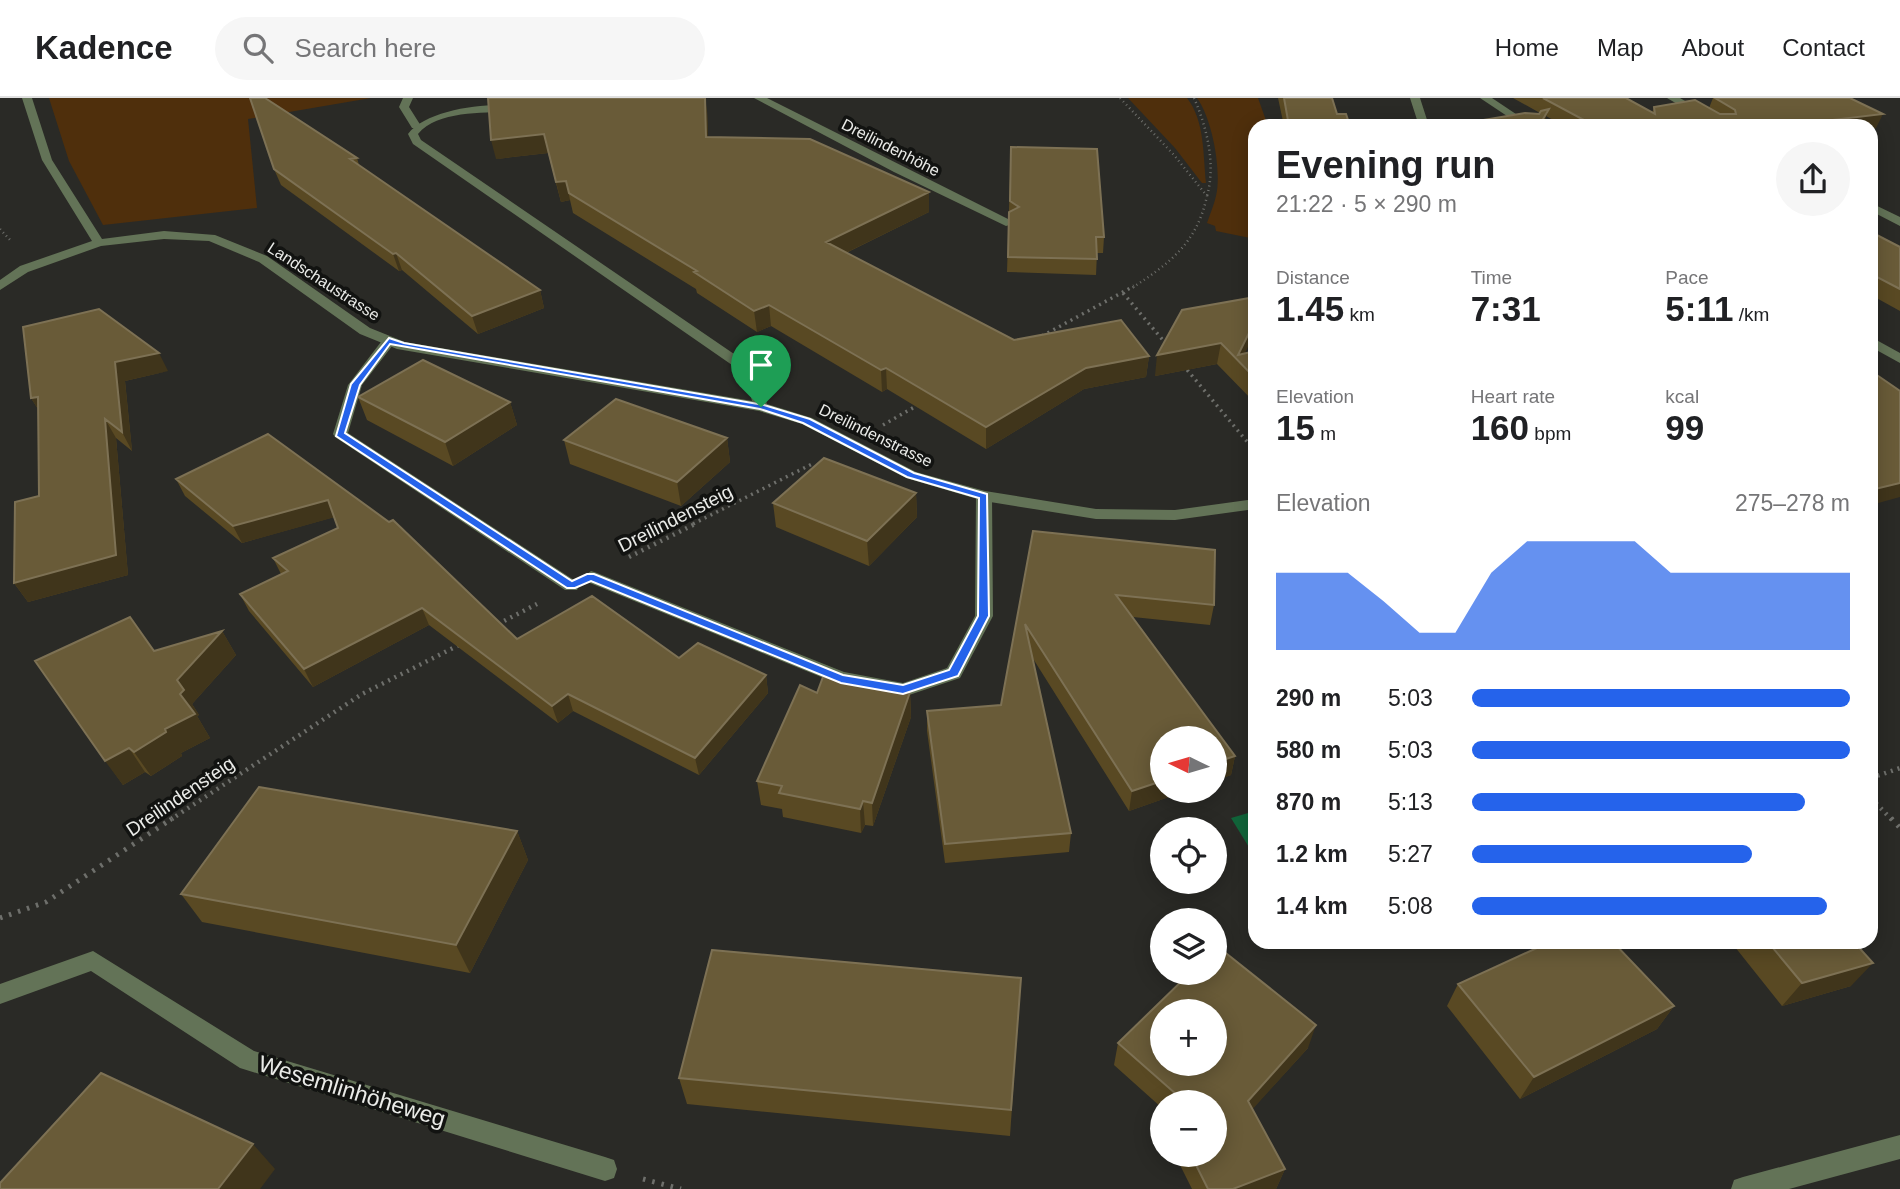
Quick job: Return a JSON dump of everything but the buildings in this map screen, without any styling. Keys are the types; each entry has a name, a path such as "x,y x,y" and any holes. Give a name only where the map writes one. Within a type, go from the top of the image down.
{"street":[{"path":"27,98 47,160 99,243"},
{"path":"408,98 404,107 416,126"},
{"name":"Dreilindenhöhe","path":"759,98 898,170 1010,223"},
{"path":"1415,98 1422,119"},
{"path":"1485,98 1518,119"},
{"path":"1672,98 1710,119"},
{"path":"527,107 431,118 416,126 413,134 418,142 751,372 761,407"},
{"path":"1878,210 1900,222"},
{"name":"Landschaustrasse","path":"0,286 24,269 99,243 164,235 211,238 263,259 365,331 402,346 761,407"},
{"path":"389,341 355,384 340,434 571,586"},
{"path":"1878,345 1900,359"},
{"name":"Dreilindenstrasse","path":"761,407 807,421 911,475 984,496 1096,514 1175,515 1248,505"},
{"path":"591,577 841,678 903,690 954,673 984,616 984,496"},
{"name":"Wesemlinhöheweg","path":"0,994 93,961 248,1060 605,1169"},
{"path":"1743,1189 1900,1147"}],"path":[{"path":"1121,98 1174,155 1207,196"},
{"path":"1041,337 1124,293 1176,255 1200,225 1212,176 1202,114 1194,98"},
{"path":"1124,293 1167,346"},
{"path":"1176,356 1248,443"},
{"name":"Dreilindensteig","path":"591,577 927,401"},
{"path":"488,630 571,586"},
{"name":"Dreilindensteig","path":"0,918 46,902 362,694 465,642"},
{"path":"1878,776 1900,768"},
{"path":"1878,805 1900,828"}],"shaded area":[{"path":"49,98 371,98 248,119 257,208 103,225 69,161"},
{"path":"1128,98 1187,98 1200,128 1206,183 1202,183 1175,148"},
{"path":"1197,98 1258,98 1266,119 1248,119 1248,238 1216,231 1215,226 1207,223 1216,196 1218,173 1211,131"},
{"path":"1248,813 1248,846 1231,818"}],"route":[{"path":"389,341 402,346 761,407 807,421 911,475 984,496 984,616 954,673 903,690 841,678 591,577 571,586 340,434 355,384 389,341"}]}
